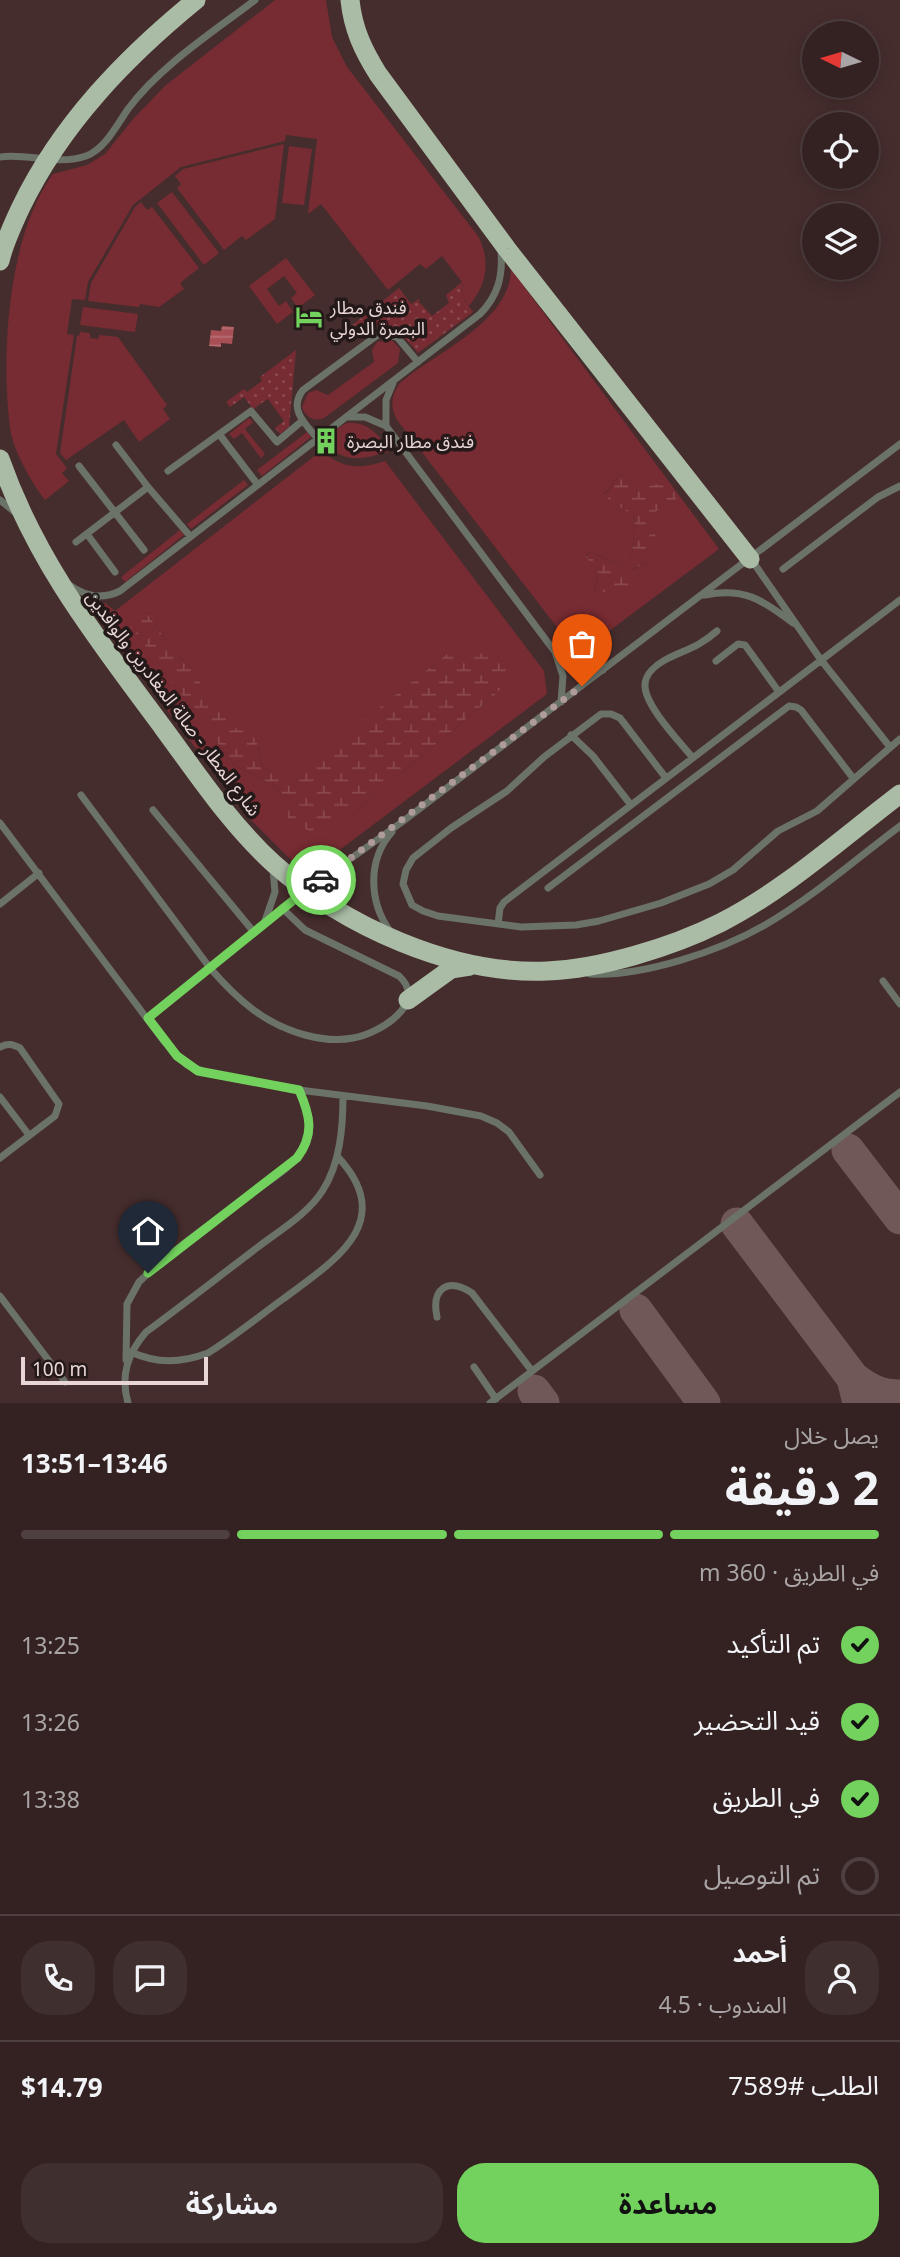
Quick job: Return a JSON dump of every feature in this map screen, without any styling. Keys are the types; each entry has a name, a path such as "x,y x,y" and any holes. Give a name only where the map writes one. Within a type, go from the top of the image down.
{"highway":[{"path":"0,261 15,221 47,159 77,116 152,38 195,0"},
{"path":"350,0 362,49 497,235 750,559"},
{"name":"شارع المطار - صالة المغادرين والوافدين","path":"0,459 23,519 87,625 237,825 271,861 304,889 351,918 434,953 490,967 547,971 577,968 647,951 719,923 781,885 900,794"},
{"path":"408,1000 451,969 467,965 490,967"}],"lane":[{"path":"0,157 71,160 92,154 101,147 132,104 156,80 182,56 255,0"},
{"path":"52,570 80,592 97,596 113,594 190,537 480,314 492,301 500,282 501,248 497,235"},
{"path":"318,439 302,421 296,406 299,394 379,334 397,337 418,362"},
{"path":"386,426 386,400 394,381"},
{"path":"168,471 251,411 277,442 302,421"},
{"path":"346,417 366,417 386,426 555,652 563,676 561,703"},
{"path":"219,434 258,485"},
{"path":"116,444 190,537"},
{"path":"148,1018 304,889 326,877 402,822 900,444"},
{"path":"79,466 144,550"},
{"path":"783,569 878,497 900,486"},
{"path":"76,542 148,487"},
{"path":"0,500 23,519"},
{"path":"87,534 116,572"},
{"path":"750,559 821,660 890,747"},
{"path":"701,596 721,592 751,596 800,629"},
{"path":"498,924 500,908 504,902 900,600"},
{"path":"693,758 649,701 646,678 660,663 692,650 717,631"},
{"path":"716,661 738,644 745,645 779,692"},
{"path":"555,652 578,663 603,670"},
{"path":"548,888 789,706 796,706 801,710 853,778"},
{"path":"666,778 620,718 601,714 544,757 507,791 413,858 406,870 403,884 406,895 412,905 423,911 498,924 547,926 599,921 661,903 709,884 733,870 778,831 817,811 900,739"},
{"path":"571,735 593,756 631,805"},
{"path":"81,795 210,968 251,1010 278,1025 317,1037 353,1039 393,1019 404,1009 409,991 405,981 399,976 305,930 282,908"},
{"path":"153,810 253,931"},
{"path":"396,938 379,911 373,878 377,857 387,838 402,822"},
{"path":"0,823 177,1056 198,1071 299,1090 427,1106 481,1116 509,1132 540,1175"},
{"path":"547,971 593,974 635,972 691,956 730,941 763,926 796,905 900,826"},
{"path":"264,922 275,892 276,882 271,861"},
{"path":"0,904 38,873"},
{"path":"883,981 900,1004"},
{"path":"0,1047 13,1044 20,1048 59,1104 55,1116 0,1158"},
{"path":"127,1364 127,1304 139,1282 297,1158 305,1147 310,1133 310,1120 299,1090"},
{"path":"474,1367 493,1401 900,1092"},
{"path":"128,1403 124,1378 127,1364 131,1352 146,1332 314,1202 324,1189 337,1156 343,1096"},
{"path":"0,1097 29,1135"},
{"path":"131,1352 169,1362 208,1353 336,1260 354,1237 362,1208 356,1179 337,1156"},
{"path":"437,1317 437,1296 443,1287 453,1284 464,1287 472,1293 532,1371"},
{"path":"0,1296 65,1382"}],"green space":[{"path":"275,0 326,0 332,37 347,67 478,236 486,263 480,289 469,306 463,298 462,282 442,256 426,269 420,264 388,290 321,204 308,214 317,139 286,135 285,141 181,167 133,205 88,282 85,300 72,299 67,334 74,335 56,454 67,468 62,473 69,481 45,500 13,442 6,371 7,336 17,264 25,231 38,200 53,174 87,165 105,154 134,118 166,85"},
{"path":"284,144 275,219 246,240 242,236 224,250 177,188 181,184 175,176 183,169"},
{"path":"289,146 312,149 304,205 282,203"},
{"path":"172,192 219,253 204,265 157,203"},
{"path":"141,202 147,210 152,207 199,268 180,283 184,289 159,307 88,301 91,283 135,207"},
{"path":"286,258 315,295 298,308 291,298 297,293 284,276 267,289 279,306 286,301 293,312 277,324 249,286"},
{"path":"511,269 719,549 581,652 570,644 397,420 393,411 393,397 399,384 485,321 507,288","holes":["620,474 638,489 649,561 594,591 599,574 586,556 590,552 611,561 627,563 632,553 635,517 604,495"]},
{"path":"462,282 463,298 473,312 418,353 397,332 381,327 351,326 399,288 411,304 419,299 432,316 449,303 446,295"},
{"path":"83,307 138,314 135,332 80,325"},
{"path":"80,332 90,333 90,338 98,339 99,335 118,337 167,405 163,409 170,419 139,442 124,420 66,460 60,453 77,336"},
{"path":"391,339 400,349 398,363 324,418 313,419 305,414 302,407 308,393 316,390 328,395 374,362 372,350 377,342"},
{"path":"296,350 289,427 280,434 275,428 284,421 268,399 253,409 244,397 230,407 226,402 244,389 247,392 262,381 260,377"},
{"path":"249,418 253,422 245,429 265,454 261,458 242,433 234,439 229,434"},
{"path":"347,423 367,427 391,451 362,458 346,457 322,442"},
{"path":"307,432 311,437 262,476 257,470"},
{"path":"321,451 351,466 366,466 385,461 544,671 547,694 309,873 288,857 245,814 85,601 105,603 115,611","holes":["146,612 176,654 190,666 204,690 234,729 257,742 262,766 290,780 447,654 496,694 350,816 289,799 263,779 235,766 130,625"]},
{"path":"620,474 638,489 665,482 679,497 650,515 656,538 649,561 632,570 634,593 594,592 599,574 586,557 590,552 611,561 627,563 632,553 635,517 604,496"},
{"path":"244,480 248,485 191,529 187,524"},
{"path":"180,530 184,535 125,582 121,577"},
{"path":"146,612 176,654 190,666 234,728 248,731 257,742 262,766 290,779 447,654 482,654 512,674 496,694 350,816 314,834 288,818 289,799 263,779 235,766 129,624"}],"shaded area":[{"path":"222,326 234,327 232,344 209,346 211,330 221,331"}],"taxiway":[{"path":"848,1150 900,1218"},
{"path":"737,1224 853,1378 859,1403"},
{"path":"636,1310 704,1403"},
{"path":"853,1378 875,1392 900,1396"},
{"path":"534,1391 543,1403"}],"way so far":[{"path":"321,880 582,686"}],"place":[{"name":"فندق مطار البصرة الدولي","path":"309,317"},
{"name":"فندق مطار البصرة","path":"326,441"}],"route":[{"path":"148,1273 297,1158 310,1133 310,1120 299,1090 198,1071 177,1056 148,1018 306,890 303,888 321,880"}]}
